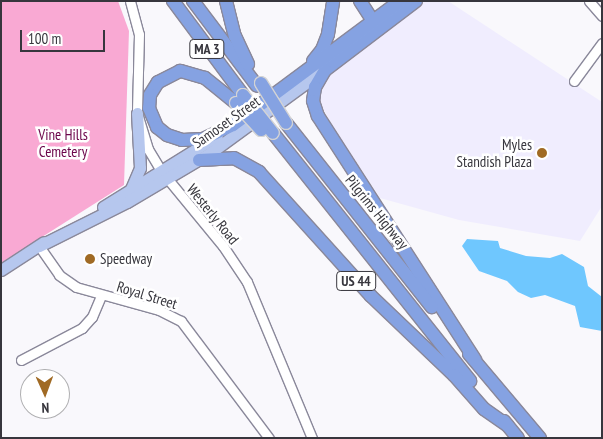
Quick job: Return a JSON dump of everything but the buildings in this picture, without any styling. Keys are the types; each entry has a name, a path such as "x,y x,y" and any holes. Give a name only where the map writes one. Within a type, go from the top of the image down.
{"highway":[{"name":"MA 3","path":"173,1 240,99"},
{"name":"MA 3","path":"193,1 259,84"},
{"name":"US 44","path":"226,1 239,46 259,84"},
{"name":"US 44","path":"302,74 325,43 333,1"},
{"path":"360,1 376,25"},
{"name":"Samoset Street","path":"325,70 400,1"},
{"name":"Samoset Street","path":"232,125 302,74 416,1"},
{"path":"325,70 314,93 318,116 475,360"},
{"path":"232,125 203,139 174,138 157,127 150,114 149,101 158,82 180,71 205,78 240,99 270,134 282,155 302,170 508,426"},
{"name":"Pilgrims Highway","path":"259,84 286,123 475,360 540,438"},
{"name":"US 44","path":"199,160 234,158 259,172 371,296 454,375 484,409 508,426 518,438"}],"main road":[{"name":"Samoset Street","path":"1,270 130,191 199,160 325,70"},
{"path":"130,191 140,168 137,113"},
{"name":"Samoset Street","path":"39,246 164,176 232,125"}],"street":[{"name":"Westerly Road","path":"130,1 138,34 137,113 148,149 164,176 244,276 312,438"},
{"path":"589,1 602,16"},
{"path":"574,81 602,43"},
{"name":"Royal Street","path":"39,246 65,280 82,291 159,310 181,321 268,438"},
{"path":"21,360 82,328 92,317 101,296"}],"shaded area":[{"name":"Myles Standish Plaza","path":"422,1 448,1 602,102 602,206 580,241 459,220 380,198 335,130 316,96 327,75"}],"green space":[{"name":"Vine Hills Cemetery","path":"1,1 118,1 129,31 124,185 1,263"}],"water":[{"path":"467,239 498,241 500,248 526,256 550,258 562,254 584,267 588,286 602,297 602,331 580,327 575,306 545,295 531,298 518,292 507,281 479,271 462,246"}],"place":[{"name":"Myles Standish Plaza","path":"542,153"},
{"name":"Speedway","path":"90,259"}]}
